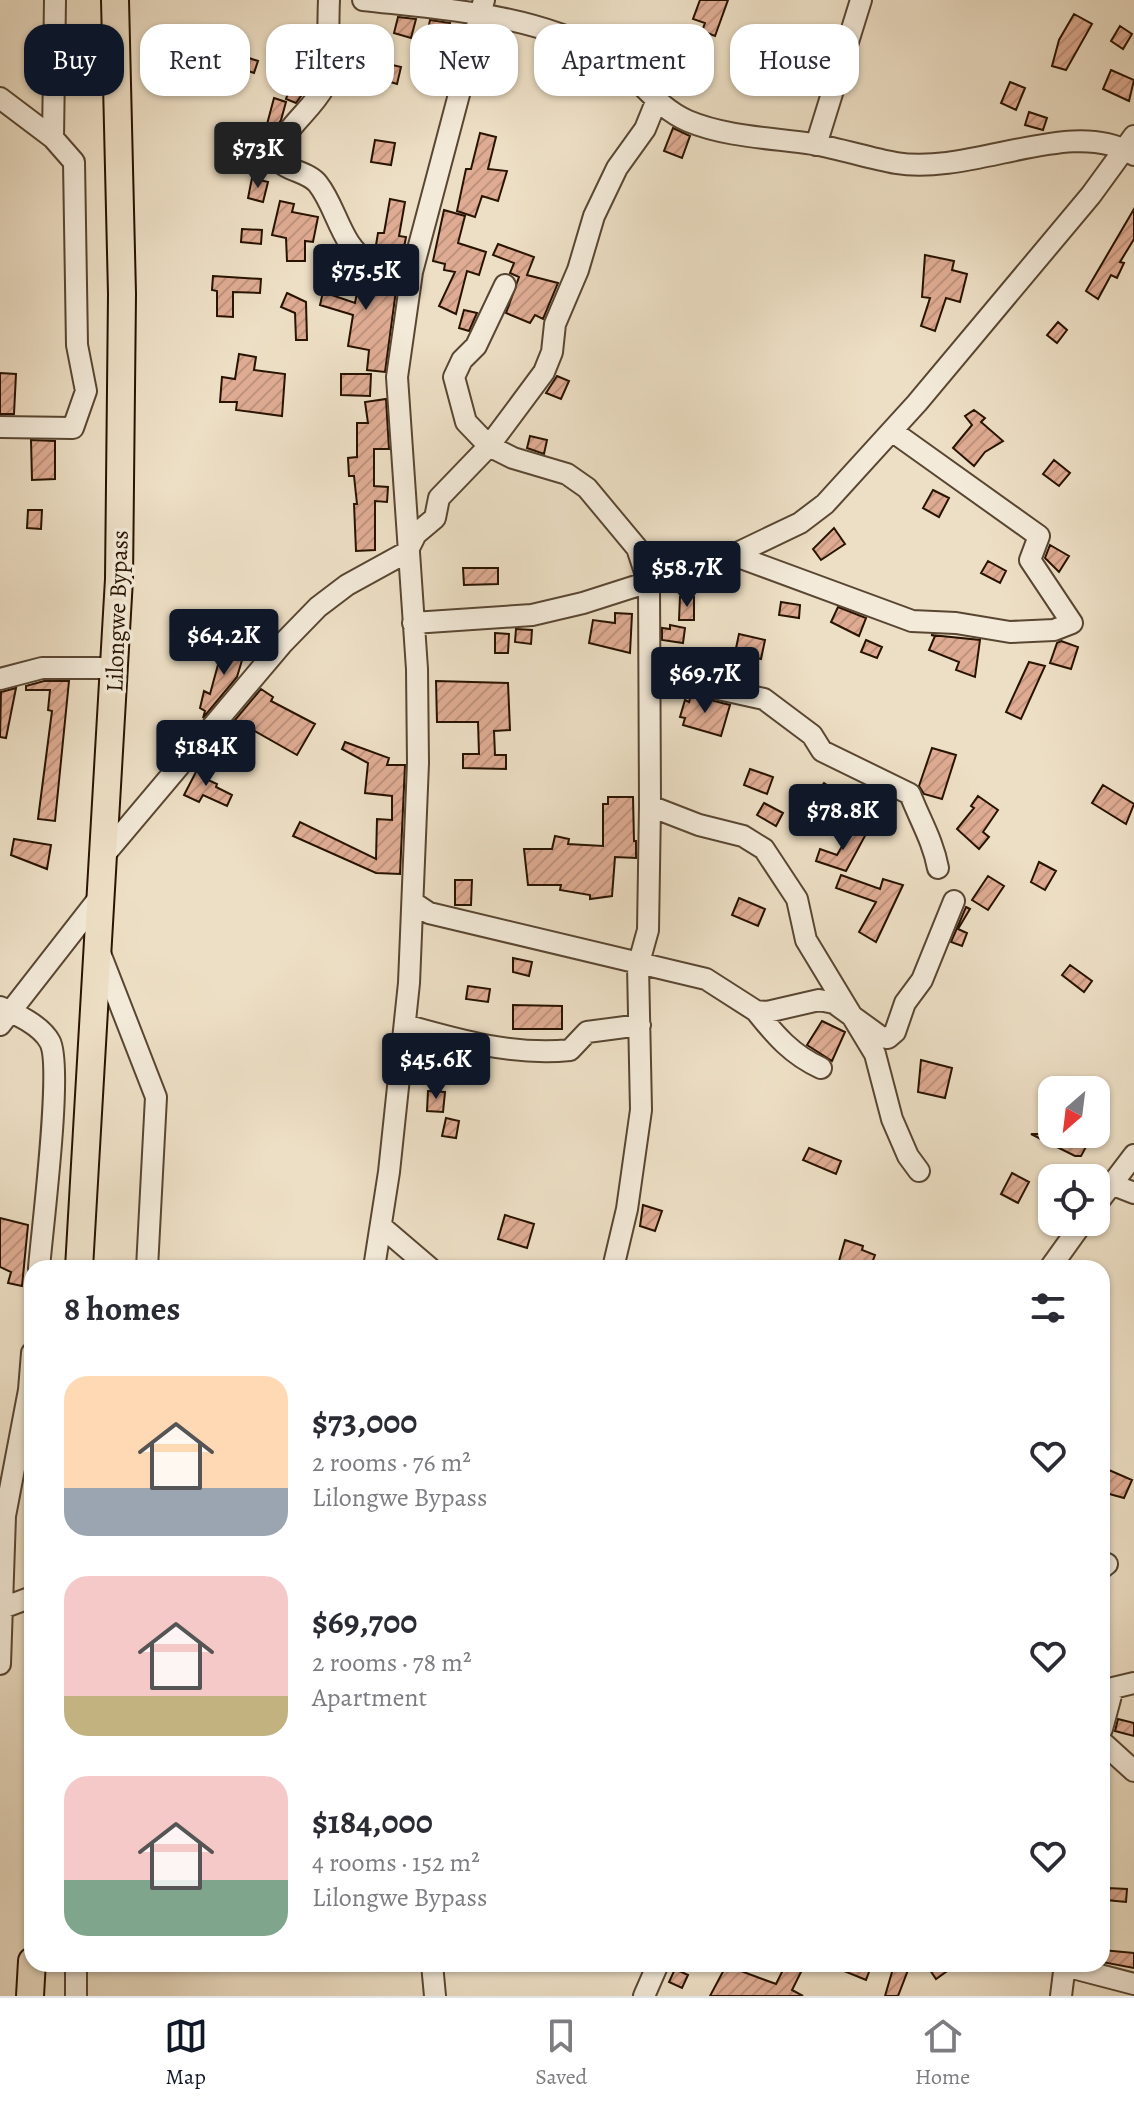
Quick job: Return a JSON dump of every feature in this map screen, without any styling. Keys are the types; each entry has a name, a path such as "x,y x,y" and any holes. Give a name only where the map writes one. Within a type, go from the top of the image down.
{"main road":[{"name":"Lilongwe Bypass","path":"80,1260 104,893 115,668 122,294 115,0"},
{"path":"30,1996 31,1972"}],"street":[{"path":"53,138 55,0"},
{"path":"329,0 326,83 310,108 284,137 276,158 282,167 316,180 337,214 348,243 370,263 412,272"},
{"path":"363,0 482,8 573,38 632,71 656,102 692,123 929,166 959,164 1070,140 1131,147"},
{"path":"816,145 861,0"},
{"path":"376,1260 405,1025 414,903 418,763 413,623 397,377 412,272 482,8"},
{"path":"0,98 53,138 74,162 77,345 86,391 73,428 0,427"},
{"path":"105,854 309,616 347,585 407,552 416,534 435,518 439,498 489,446 544,372 552,352 555,324 578,270 594,216 617,168 645,129 656,102"},
{"path":"413,623 532,615 649,584 733,555 800,523 825,504 892,431 1131,147"},
{"path":"505,285 476,346 462,360 454,377 466,422 489,446 513,458 567,474 587,488 637,548 649,584 648,930 638,966 641,1110 627,1209 615,1260"},
{"path":"733,555 912,621 956,623 1010,632 1054,630 1072,623 1030,560 1039,536 892,431"},
{"path":"0,679 42,668 115,668"},
{"path":"650,670 764,699 812,735 822,751 910,794 922,825 933,841 938,868"},
{"path":"650,806 699,825 743,836 764,849 797,899 806,940 875,1054 892,1119 908,1156 919,1171"},
{"path":"40,1260 54,1084 50,1042 36,1027 3,1015 104,893"},
{"path":"756,1011 767,1012 819,1000 834,1003 881,1037 888,1038 895,1032 905,1003 922,980 954,901"},
{"path":"414,903 429,913 638,966 706,979 756,1011 781,1043 801,1059 821,1068"},
{"path":"100,953 156,1097 147,1260"},
{"path":"405,1025 454,1039 549,1052 570,1050 587,1032 640,1025"},
{"path":"1134,1155 1111,1184 1134,1193"},
{"path":"382,1227 421,1260"},
{"path":"1056,1260 1073,1236"},
{"path":"0,1664 5,1516 24,1416"},
{"path":"1,1609 24,1600"},
{"path":"1110,1699 1113,1688 1134,1683"},
{"path":"1110,1749 1134,1771"},
{"path":"76,1972 76,1996"},
{"path":"433,1972 435,1996"},
{"path":"644,1996 654,1972"},
{"path":"1061,1996 1064,1972"},
{"path":"1090,1972 1134,1984"}],"building":[{"path":"700,0 728,0 715,36 714,24 693,19"},
{"path":"1074,14 1092,24 1066,70 1052,66 1059,40"},
{"path":"398,17 416,19 415,24 410,24 410,38 394,33"},
{"path":"430,20 450,23 450,24 429,24"},
{"path":"1120,26 1132,34 1123,49 1111,41"},
{"path":"250,58 258,61 254,73 250,72"},
{"path":"394,65 401,67 397,84 394,83"},
{"path":"1111,70 1134,80 1129,101 1103,89"},
{"path":"1010,82 1025,88 1016,110 1001,103"},
{"path":"287,96 301,96 296,103 286,99"},
{"path":"274,98 286,102 281,120 267,143 254,136 259,125 266,128"},
{"path":"1029,112 1047,118 1043,130 1025,125"},
{"path":"673,128 690,136 682,158 664,151"},
{"path":"480,133 496,137 488,169 507,171 498,201 482,196 475,217 457,211 466,169 471,169"},
{"path":"375,140 395,143 391,165 371,162"},
{"path":"252,178 268,182 263,202 248,198"},
{"path":"390,199 405,202 399,236 406,237 402,258 375,251 378,233 384,233"},
{"path":"280,201 294,204 292,212 318,217 313,242 305,241 305,261 287,261 286,238 272,235"},
{"path":"1134,209 1134,239 1120,262 1124,263 1117,278 1111,275 1098,299 1086,291"},
{"path":"444,210 465,216 458,243 486,252 479,275 467,271 456,314 439,306 455,272 444,270 445,264 433,261"},
{"path":"242,229 262,230 261,244 241,242"},
{"path":"498,244 534,257 527,275 558,283 543,319 535,315 530,323 506,313 519,277 510,273 514,263 493,255"},
{"path":"333,246 345,261 363,273 397,283 385,372 367,370 369,350 348,346 353,315 320,305 323,292 355,303 360,278 329,271"},
{"path":"925,255 954,261 952,270 967,274 960,302 946,298 935,331 921,326 930,298 922,297"},
{"path":"213,276 261,279 260,293 233,292 233,317 217,316 217,291 212,290"},
{"path":"287,293 306,302 307,340 296,340 295,313 281,307"},
{"path":"464,310 477,313 469,331 459,328"},
{"path":"1058,322 1067,330 1057,343 1047,335"},
{"path":"239,354 256,357 254,370 285,374 282,416 236,410 237,402 220,402 222,377 235,379"},
{"path":"0,373 16,374 14,414 0,414"},
{"path":"341,374 371,374 370,396 341,395"},
{"path":"557,376 569,381 561,399 546,393"},
{"path":"386,399 389,449 374,449 374,486 388,487 387,502 375,501 375,550 356,551 354,504 357,504 354,476 349,476 348,458 357,457 357,423 368,423 365,402"},
{"path":"974,410 985,418 981,422 1003,441 985,452 974,466 953,448 972,425 965,416"},
{"path":"530,436 547,440 544,454 527,448"},
{"path":"31,440 55,441 55,479 32,480"},
{"path":"1054,460 1070,473 1059,486 1043,474"},
{"path":"933,490 949,498 939,517 923,508"},
{"path":"28,510 42,510 41,529 27,528"},
{"path":"834,528 845,544 821,560 813,549"},
{"path":"1050,545 1069,556 1059,572 1045,558"},
{"path":"988,561 1006,571 1000,583 981,573"},
{"path":"463,568 498,568 498,584 464,585"},
{"path":"680,597 694,597 694,620 679,620"},
{"path":"781,602 800,605 799,618 779,615"},
{"path":"838,607 866,618 859,636 831,622"},
{"path":"615,613 632,614 630,653 589,643 593,620 615,623"},
{"path":"221,621 241,623 238,638 219,635"},
{"path":"670,625 685,628 683,643 662,640 662,628 670,629"},
{"path":"516,629 532,630 531,644 515,642"},
{"path":"495,633 509,634 508,653 495,653"},
{"path":"739,634 765,640 761,659 735,653"},
{"path":"931,635 980,640 975,677 956,670 959,662 929,650 935,636"},
{"path":"248,640 237,677 203,718 205,711 200,708 204,691 210,694 219,661 238,642 236,653"},
{"path":"866,640 882,647 877,658 861,652"},
{"path":"1061,641 1078,647 1071,669 1050,663 1057,643"},
{"path":"1029,662 1045,666 1021,719 1006,712"},
{"path":"44,681 69,681 55,821 38,819 52,711 48,710 50,690 26,690 26,686"},
{"path":"436,681 508,683 510,730 494,731 495,755 506,755 506,769 463,768 463,754 479,754 478,722 437,722"},
{"path":"16,688 6,738 0,737 1,692"},
{"path":"261,689 273,697 271,701 315,724 297,755 235,720"},
{"path":"691,695 730,705 721,736 683,725 685,718 680,717 685,700 689,702"},
{"path":"345,742 389,758 387,765 405,765 400,874 376,873 293,836 300,822 376,859 377,819 392,820 392,796 365,793 368,763 342,749"},
{"path":"932,748 956,755 942,799 924,794 919,786"},
{"path":"199,766 211,772 208,780 232,795 227,806 203,795 199,802 184,795"},
{"path":"750,769 773,777 767,794 744,785"},
{"path":"824,783 843,796 833,810 816,794"},
{"path":"1103,785 1134,804 1126,824 1092,803"},
{"path":"978,796 998,810 983,832 989,837 979,849 957,829 974,808 971,806"},
{"path":"608,797 633,797 636,841 636,858 615,857 612,896 590,899 590,895 560,890 561,885 528,885 524,849 552,849 555,836 569,839 568,844 603,846 603,804 608,804"},
{"path":"764,803 783,813 776,826 757,815"},
{"path":"853,827 866,834 846,871 816,861 820,849 837,855"},
{"path":"14,839 51,845 47,869 11,855"},
{"path":"1039,862 1056,871 1045,890 1031,882"},
{"path":"841,875 880,889 883,879 903,885 876,942 859,932 876,902 836,888"},
{"path":"988,876 1004,886 988,910 972,900"},
{"path":"455,880 472,880 471,905 455,905"},
{"path":"739,898 765,909 758,926 732,915"},
{"path":"966,907 970,909 958,929 967,933 962,946 951,942"},
{"path":"513,958 532,962 529,976 513,972"},
{"path":"1070,965 1092,981 1084,992 1062,975"},
{"path":"468,986 490,989 488,1002 466,999"},
{"path":"513,1005 562,1006 562,1029 513,1029"},
{"path":"822,1021 845,1032 832,1061 807,1045"},
{"path":"921,1060 952,1068 945,1098 918,1092"},
{"path":"428,1091 445,1092 443,1112 427,1111"},
{"path":"446,1118 459,1121 456,1138 442,1136"},
{"path":"809,1148 841,1161 836,1174 803,1160"},
{"path":"1059,1148 1085,1148 1081,1156"},
{"path":"1012,1173 1029,1182 1018,1203 1001,1194"},
{"path":"643,1205 662,1211 655,1231 640,1226"},
{"path":"505,1215 534,1224 527,1248 498,1239"},
{"path":"0,1218 28,1225 22,1286 8,1283 11,1272 0,1267"},
{"path":"845,1240 863,1246 862,1250 875,1255 873,1260 839,1260"},
{"path":"1110,1470 1132,1480 1124,1498 1110,1494"},
{"path":"1118,1719 1134,1723 1134,1736 1115,1731"},
{"path":"1110,1888 1127,1889 1126,1902 1110,1900"},
{"path":"1110,1951 1134,1953 1134,1968 1110,1964"},
{"path":"674,1972 688,1975 682,1988 669,1982"},
{"path":"723,1972 743,1972 776,1984 782,1972 801,1972 792,1990 803,1996 710,1996"},
{"path":"846,1972 869,1972 866,1980"},
{"path":"892,1972 907,1972 898,1996 885,1996"},
{"path":"931,1972 946,1972 936,1979"}]}
